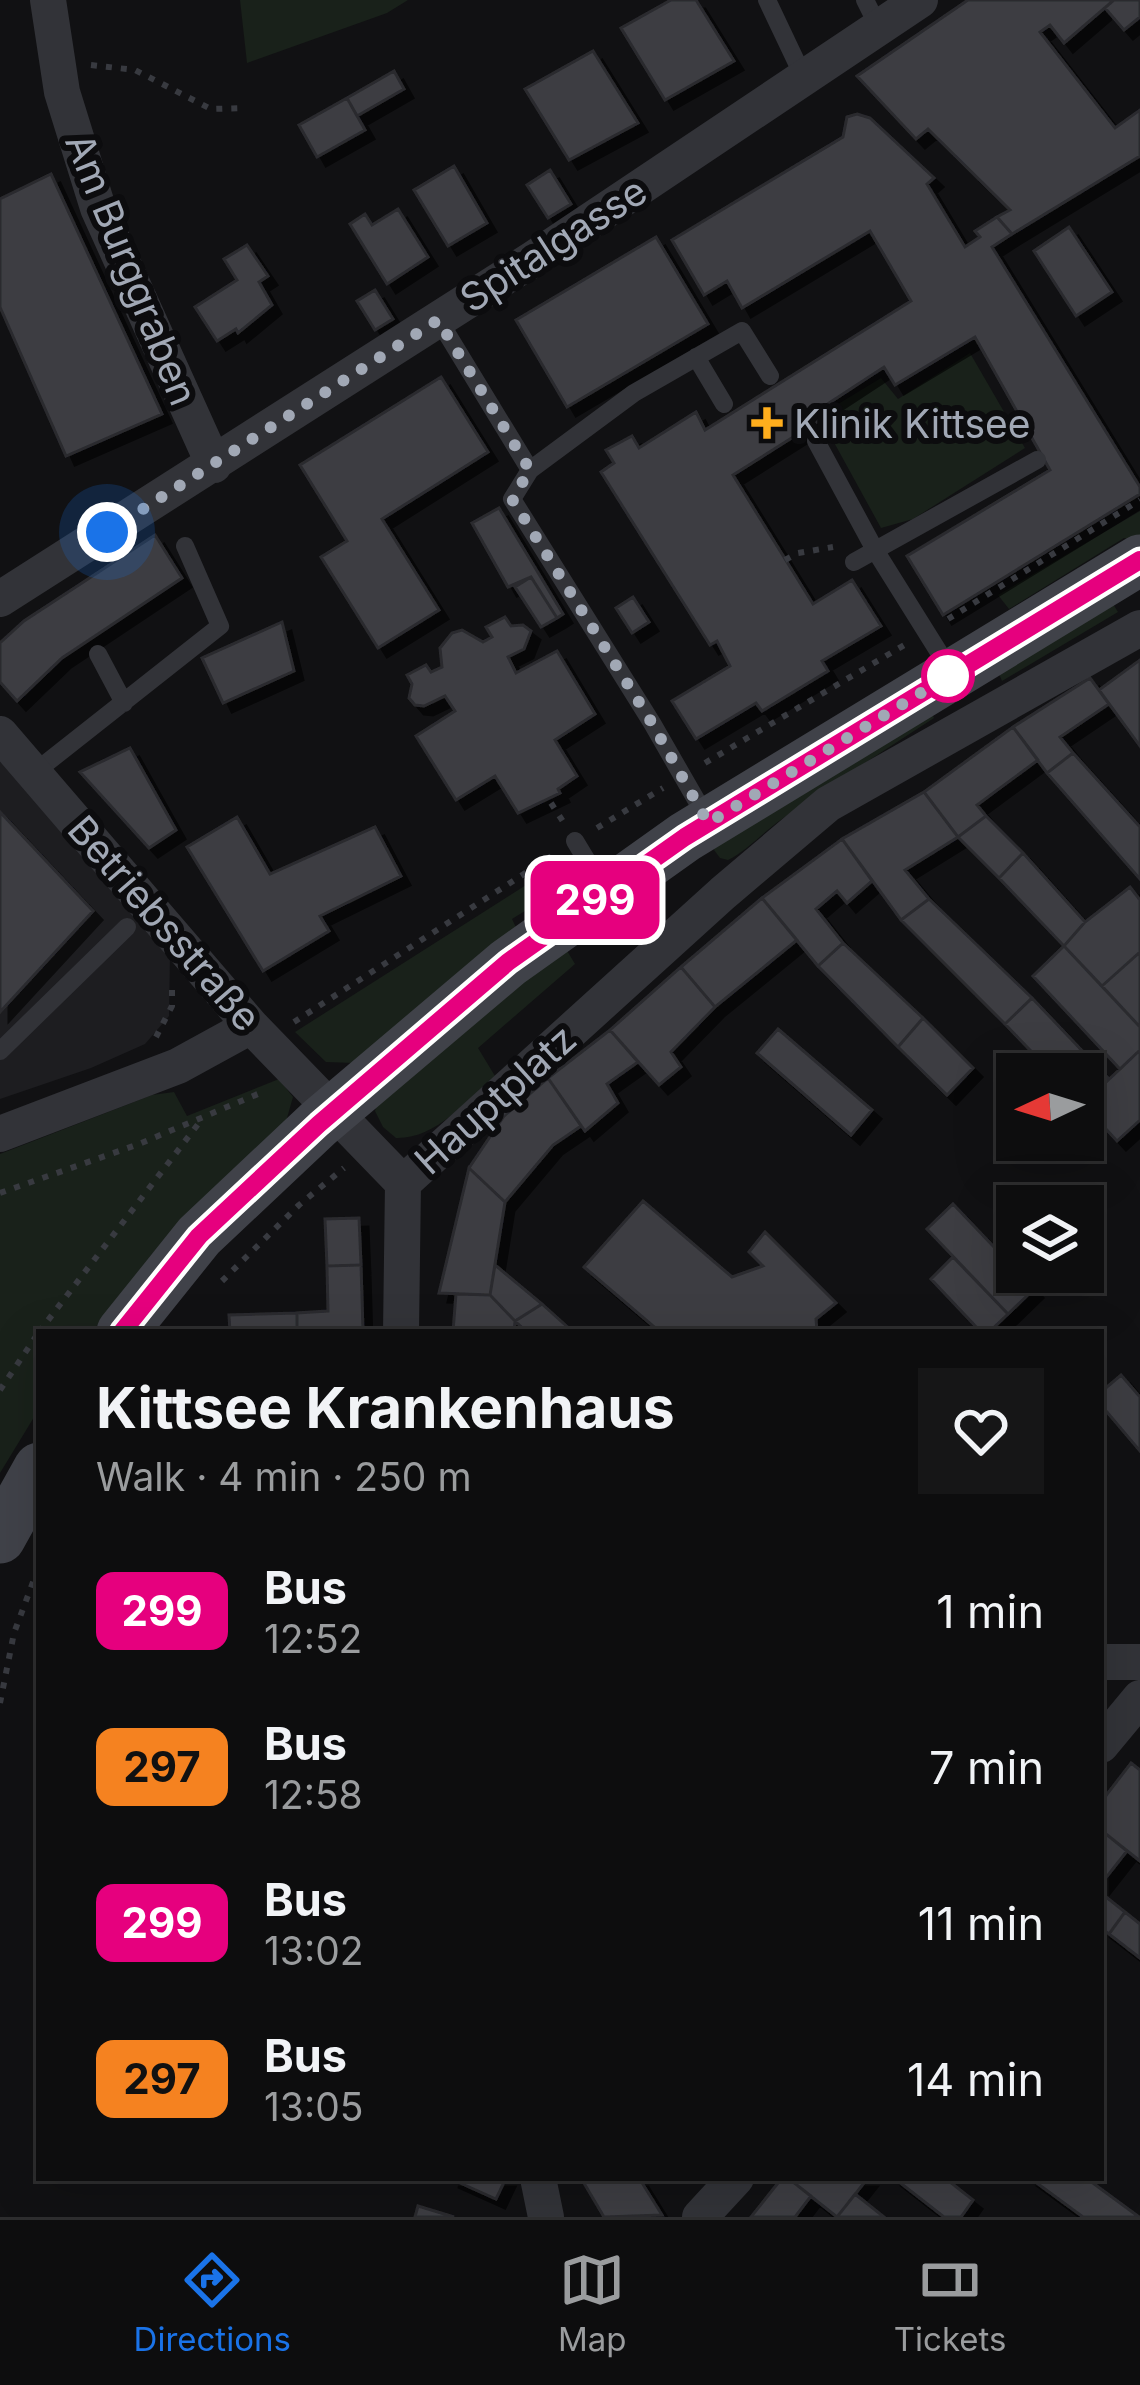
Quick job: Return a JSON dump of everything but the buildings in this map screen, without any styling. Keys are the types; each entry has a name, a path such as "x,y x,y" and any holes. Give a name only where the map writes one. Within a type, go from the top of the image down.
{"street":[{"name":"Am Burggraben","path":"48,0 62,92 98,208 214,465"},
{"name":"Spitalgasse","path":"0,599 438,320 804,78 872,14 920,0"},
{"path":"124,1329 318,1092 696,830 1140,560"},
{"name":"Hauptplatz","path":"318,1092 403,1183 828,804 1140,628"},
{"name":"Betriebsstraße","path":"0,734 251,1026 318,1092"},
{"path":"696,830 723,893"},
{"path":"1,1131 178,1066 251,1026"},
{"path":"401,1329 403,1183"},
{"path":"0,1538 36,1473"},
{"path":"1104,1662 1140,1662"},
{"path":"1104,1741 1140,1698"},
{"path":"539,2181 546,2217"},
{"path":"700,2217 733,2181"}],"lane":[{"path":"767,0 804,78"},
{"path":"438,320 530,470"},
{"path":"696,830 652,723 512,499 530,470 634,393 742,331 770,376"},
{"path":"695,357 724,404"},
{"path":"816,441 873,546 952,674"},
{"path":"854,562 873,546 1037,460"},
{"path":"35,772 220,626 185,546"},
{"path":"98,654 124,703"},
{"path":"575,842 606,892"},
{"path":"0,1051 127,927"}],"path":[{"path":"57,62 135,70 211,109 245,108"},
{"path":"785,560 798,553 873,546"},
{"path":"0,1192 204,1116 318,1092"},
{"path":"41,1329 204,1116"},
{"path":"209,1293 299,1205 370,1147"},
{"path":"0,1390 36,1336"},
{"path":"0,1703 14,1633 36,1574"}],"shaded area":[{"path":"240,0 408,0 387,13 247,63"},
{"path":"970,353 1025,448 913,519 881,528 825,426 832,419 830,409 881,378 898,399"},
{"path":"1140,511 1137,541 1124,538 1009,609 998,595"},
{"path":"1113,604 1118,612 1002,681 997,669"},
{"path":"931,711 934,718 782,819 735,856 720,858 714,850 716,842"},
{"path":"0,757 170,952 169,1016 145,1044 0,1099"},
{"path":"567,859 580,885 562,888 512,919 520,936 354,1063 326,1062 295,1032"},
{"path":"563,944 575,964 478,1048 495,1076 450,1117 424,1132 396,1138 383,1127 375,1111 380,1092"},
{"path":"279,1079 293,1097 285,1125 152,1254 94,1329 36,1329 36,1414 0,1473 0,1154 152,1095 174,1092 187,1116"}],"bus line":[{"name":"299","path":"124,1329 199,1236 319,1124 508,962 685,837 1140,560"}],"place":[{"name":"Klinik Kittsee","path":"767,423"}],"route":[{"path":"107,532 438,320 530,470 512,499 652,723 708,823 952,674 948,676"}]}
